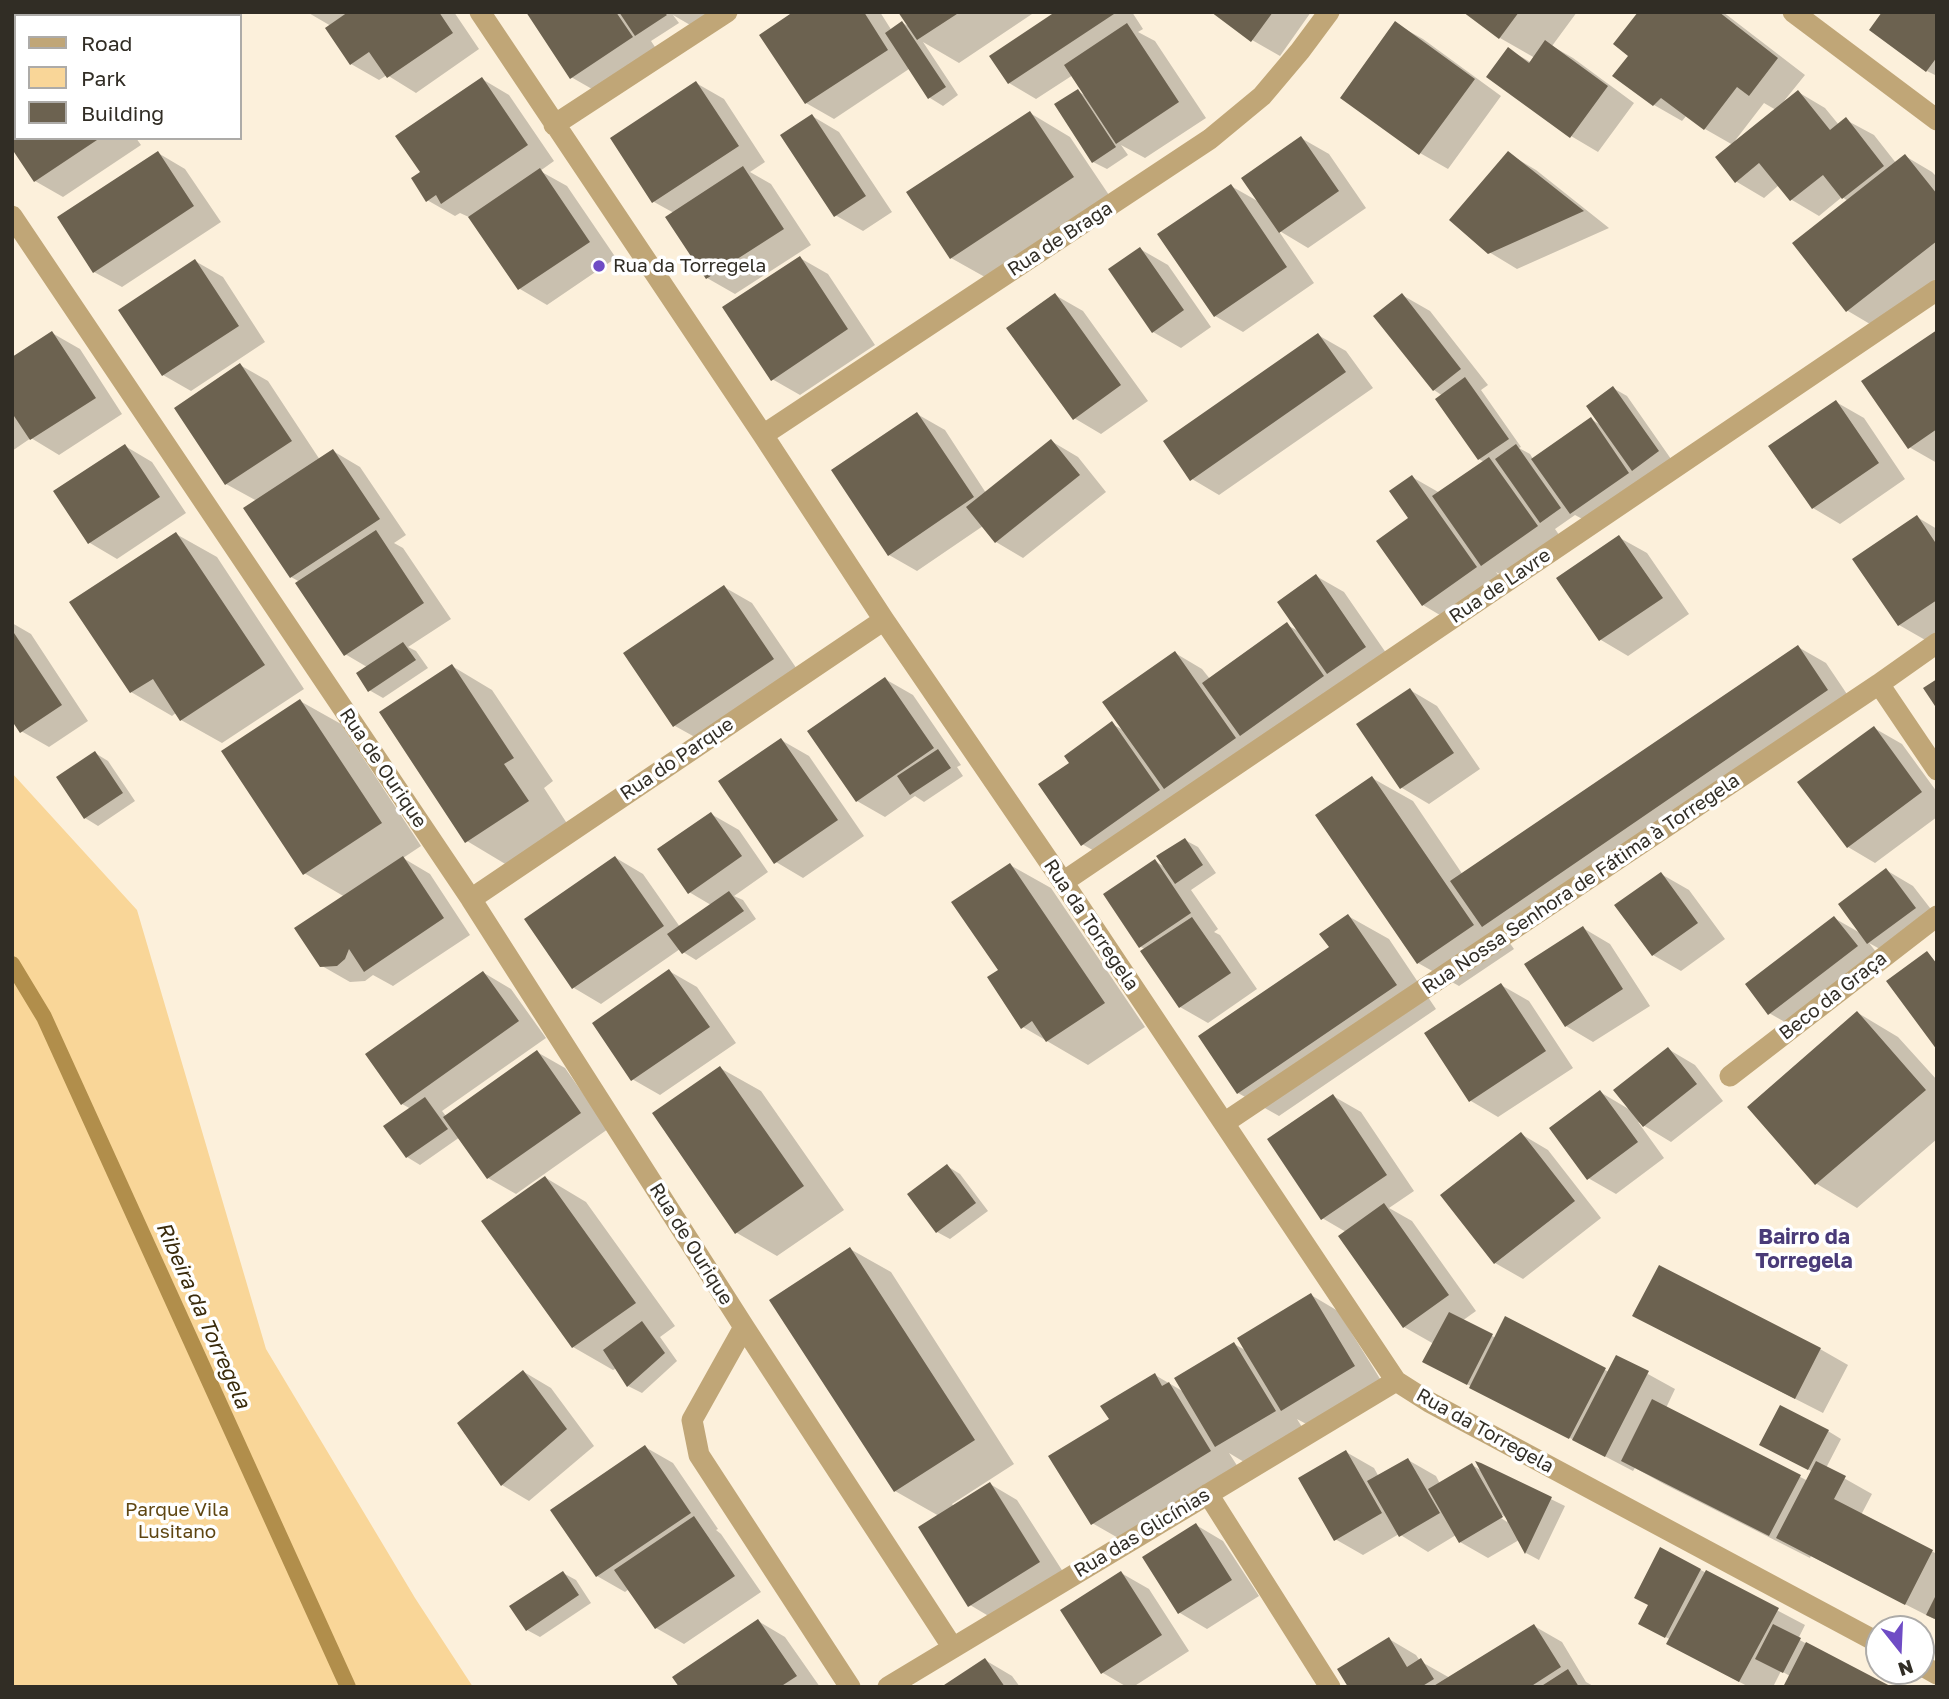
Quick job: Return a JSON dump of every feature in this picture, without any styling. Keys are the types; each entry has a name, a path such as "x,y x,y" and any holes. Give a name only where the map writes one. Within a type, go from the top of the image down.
{"street":[{"name":"Rua da Torregela","path":"480,12 884,620 1063,882 1396,1381 1429,1402 1865,1636"},
{"path":"554,125 727,12"},
{"name":"Rua de Braga","path":"763,435 1210,139 1262,96 1329,12"},
{"path":"1793,12 1937,120"},
{"name":"Rua de Ourique","path":"12,216 471,899 953,1648"},
{"name":"Rua de Lavre","path":"1063,882 1937,290"},
{"name":"Rua do Parque","path":"471,899 884,620"},
{"name":"Rua Nossa Senhora de Fátima à Torregela","path":"1224,1123 1937,643"},
{"path":"1879,684 1937,770"},
{"name":"Beco da Graça","path":"1730,1076 1937,916"},
{"name":"Rua de Ourique","path":"744,1327 692,1420 699,1455 850,1687"},
{"name":"Rua das Glicínias","path":"888,1687 1396,1381"},
{"path":"1208,1493 1330,1687"}],"green space":[{"name":"Parque Vila Lusitano","path":"12,773 137,910 266,1349 415,1598 473,1687 12,1687"}],"building":[{"path":"186,12 187,14 116,14"},
{"path":"348,12 439,12 453,33 387,78 369,52 350,65 325,28"},
{"path":"526,12 616,12 633,37 570,79"},
{"path":"619,12 664,12 667,15 635,36"},
{"path":"793,12 864,12 888,50 805,104 759,35"},
{"path":"898,12 960,12 917,40"},
{"path":"1055,12 1117,12 1008,84 989,56"},
{"path":"1211,12 1273,12 1251,42"},
{"path":"1463,12 1519,12 1499,39"},
{"path":"1638,12 1719,12 1778,58 1749,96 1737,87 1704,130 1661,98 1653,106 1612,76 1628,56 1613,44"},
{"path":"1882,12 1937,12 1937,57 1926,72 1869,30"},
{"path":"902,21 946,87 928,99 885,33"},
{"path":"1395,21 1475,79 1419,155 1340,98"},
{"path":"1127,23 1179,102 1116,144 1064,65"},
{"path":"1545,40 1608,86 1570,138 1486,77 1508,47 1529,63"},
{"path":"14,77 14,140 97,140 34,182 12,149"},
{"path":"482,77 528,145 441,204 436,195 426,202 411,178 420,172 395,136"},
{"path":"696,81 739,146 652,203 610,138"},
{"path":"1078,89 1116,147 1092,163 1054,104"},
{"path":"1798,90 1830,130 1846,117 1884,166 1842,199 1823,175 1790,201 1759,163 1735,183 1715,157"},
{"path":"1030,111 1074,177 950,259 906,192"},
{"path":"812,114 866,196 834,217 780,135"},
{"path":"1301,136 1339,191 1279,233 1241,178"},
{"path":"158,151 194,206 93,273 57,217"},
{"path":"1508,151 1584,211 1488,254 1449,220"},
{"path":"1905,154 1937,194 1937,241 1846,312 1792,243"},
{"path":"743,166 784,229 706,279 665,217"},
{"path":"540,168 590,242 518,290 468,217"},
{"path":"1231,184 1287,267 1214,317 1157,234"},
{"path":"1140,247 1184,310 1152,333 1108,269"},
{"path":"800,256 848,329 771,381 722,307"},
{"path":"195,259 239,326 162,376 118,310"},
{"path":"1055,293 1121,385 1073,420 1006,328"},
{"path":"1402,293 1461,369 1433,391 1373,316"},
{"path":"1937,330 1937,429 1908,449 1861,381"},
{"path":"52,331 96,398 30,440 12,413 12,357"},
{"path":"1318,333 1346,372 1190,481 1163,441"},
{"path":"240,363 292,441 225,485 174,408"},
{"path":"1465,377 1509,439 1478,460 1435,399"},
{"path":"1613,386 1659,451 1632,471 1586,406"},
{"path":"1836,400 1879,463 1812,509 1768,446"},
{"path":"917,412 974,497 888,556 831,470"},
{"path":"1591,417 1629,473 1570,514 1531,459"},
{"path":"1051,439 1080,475 995,543 966,507"},
{"path":"125,444 160,497 88,544 53,491"},
{"path":"1516,444 1561,508 1540,523 1495,459"},
{"path":"333,449 380,519 290,578 243,508"},
{"path":"1489,457 1538,526 1481,566 1432,496"},
{"path":"1412,475 1477,567 1422,606 1376,541 1408,518 1389,491"},
{"path":"1917,515 1937,545 1937,600 1898,626 1852,559"},
{"path":"376,530 424,603 344,656 295,583"},
{"path":"176,532 265,665 180,721 153,679 130,693 69,602"},
{"path":"1619,535 1663,598 1599,641 1556,578"},
{"path":"1316,574 1366,647 1327,674 1277,602"},
{"path":"724,585 774,659 673,727 623,653"},
{"path":"1287,622 1324,676 1240,736 1202,683"},
{"path":"12,630 62,705 20,733 12,721"},
{"path":"403,642 416,660 368,692 356,673"},
{"path":"1798,645 1828,690 1482,927 1450,881"},
{"path":"1175,651 1236,738 1164,789 1102,702"},
{"path":"452,664 514,758 504,764 529,801 465,843 379,712"},
{"path":"885,677 934,748 856,802 807,731"},
{"path":"1937,679 1937,709 1923,688"},
{"path":"1410,688 1454,753 1400,789 1356,724"},
{"path":"300,699 382,823 303,875 221,751"},
{"path":"1112,721 1160,790 1081,846 1038,784 1069,763 1064,756"},
{"path":"1874,726 1922,792 1847,848 1797,782"},
{"path":"781,738 838,820 774,864 718,781"},
{"path":"938,749 951,768 910,795 897,776"},
{"path":"95,751 123,793 84,819 56,777"},
{"path":"1372,776 1474,925 1417,964 1315,815"},
{"path":"711,812 742,856 688,894 657,849"},
{"path":"1185,838 1203,865 1175,884 1156,856"},
{"path":"403,856 444,918 364,972 349,949 345,959 337,966 320,967 294,928"},
{"path":"615,856 664,926 572,989 524,919"},
{"path":"1155,859 1191,913 1139,948 1103,894"},
{"path":"1010,863 1105,1003 1046,1042 1032,1021 1021,1029 987,977 998,970 951,902"},
{"path":"1886,868 1916,908 1867,944 1838,904"},
{"path":"1661,872 1698,923 1652,956 1614,905"},
{"path":"729,891 744,911 682,954 667,934"},
{"path":"1348,914 1397,985 1237,1094 1198,1036 1329,947 1319,934"},
{"path":"1834,916 1858,946 1768,1015 1745,984"},
{"path":"1192,917 1231,973 1179,1008 1140,951"},
{"path":"1583,926 1623,989 1565,1027 1524,964"},
{"path":"1927,951 1937,964 1937,1050 1886,981"},
{"path":"669,969 710,1027 631,1081 592,1023"},
{"path":"483,971 519,1021 401,1105 365,1054"},
{"path":"1501,983 1546,1051 1469,1102 1424,1033"},
{"path":"1857,1011 1926,1090 1815,1185 1747,1107"},
{"path":"1668,1047 1697,1084 1643,1127 1613,1090"},
{"path":"537,1050 581,1113 487,1179 443,1117"},
{"path":"720,1066 804,1186 735,1234 652,1113"},
{"path":"1600,1090 1638,1142 1587,1180 1549,1128"},
{"path":"1333,1094 1387,1175 1321,1220 1267,1139"},
{"path":"425,1097 448,1129 406,1158 383,1126"},
{"path":"1521,1132 1575,1201 1494,1264 1440,1195"},
{"path":"947,1164 976,1203 936,1233 907,1194"},
{"path":"545,1176 636,1303 572,1348 481,1221"},
{"path":"1384,1203 1449,1295 1403,1328 1338,1236"},
{"path":"850,1247 975,1440 894,1492 769,1300"},
{"path":"1659,1265 1821,1348 1795,1399 1632,1316"},
{"path":"1311,1293 1355,1366 1281,1411 1237,1338"},
{"path":"1449,1312 1493,1334 1467,1385 1422,1362"},
{"path":"1505,1316 1606,1368 1569,1439 1469,1388"},
{"path":"642,1321 665,1353 627,1387 603,1350"},
{"path":"1234,1342 1276,1411 1215,1447 1174,1378"},
{"path":"1616,1355 1649,1371 1605,1457 1572,1440"},
{"path":"523,1370 567,1429 501,1486 457,1423"},
{"path":"1155,1373 1162,1386 1169,1382 1211,1451 1091,1525 1048,1456 1109,1419 1100,1406"},
{"path":"1652,1399 1801,1475 1769,1536 1621,1461"},
{"path":"1780,1405 1829,1430 1808,1470 1759,1445"},
{"path":"645,1445 691,1513 596,1577 550,1510"},
{"path":"1346,1450 1382,1513 1334,1541 1298,1478"},
{"path":"1408,1458 1440,1513 1399,1537 1367,1481"},
{"path":"1475,1461 1552,1497 1525,1554"},
{"path":"1816,1461 1846,1476 1834,1499 1933,1550 1905,1605 1776,1538"},
{"path":"1472,1463 1503,1517 1459,1543 1428,1489"},
{"path":"990,1482 1040,1562 968,1607 918,1527"},
{"path":"694,1516 735,1576 655,1629 614,1570"},
{"path":"1196,1523 1232,1580 1178,1614 1142,1557"},
{"path":"1660,1547 1701,1569 1665,1638 1638,1624 1648,1605 1634,1598"},
{"path":"1706,1570 1779,1608 1739,1682 1666,1644"},
{"path":"563,1571 579,1595 526,1631 509,1606"},
{"path":"1121,1571 1162,1635 1101,1674 1060,1610"},
{"path":"1937,1593 1937,1620 1935,1615 1926,1615"},
{"path":"758,1619 797,1676 780,1687 679,1687 672,1677"},
{"path":"1534,1624 1561,1667 1530,1687 1432,1687"},
{"path":"1773,1624 1801,1638 1783,1673 1755,1659"},
{"path":"1389,1637 1407,1667 1421,1658 1434,1679 1421,1687 1348,1687 1337,1669"},
{"path":"1806,1642 1865,1673 1865,1685 1892,1687 1783,1687"},
{"path":"985,1658 1005,1687 941,1687"},
{"path":"1568,1669 1579,1687 1540,1687"}],"waterway":[{"name":"Ribeira da Torregela","path":"12,964 44,1017 348,1687"}],"place":[{"name":"Rua da Torregela","path":"599,266"}],"district":[{"name":"Bairro da Torregela","path":"1804,1249"}]}
